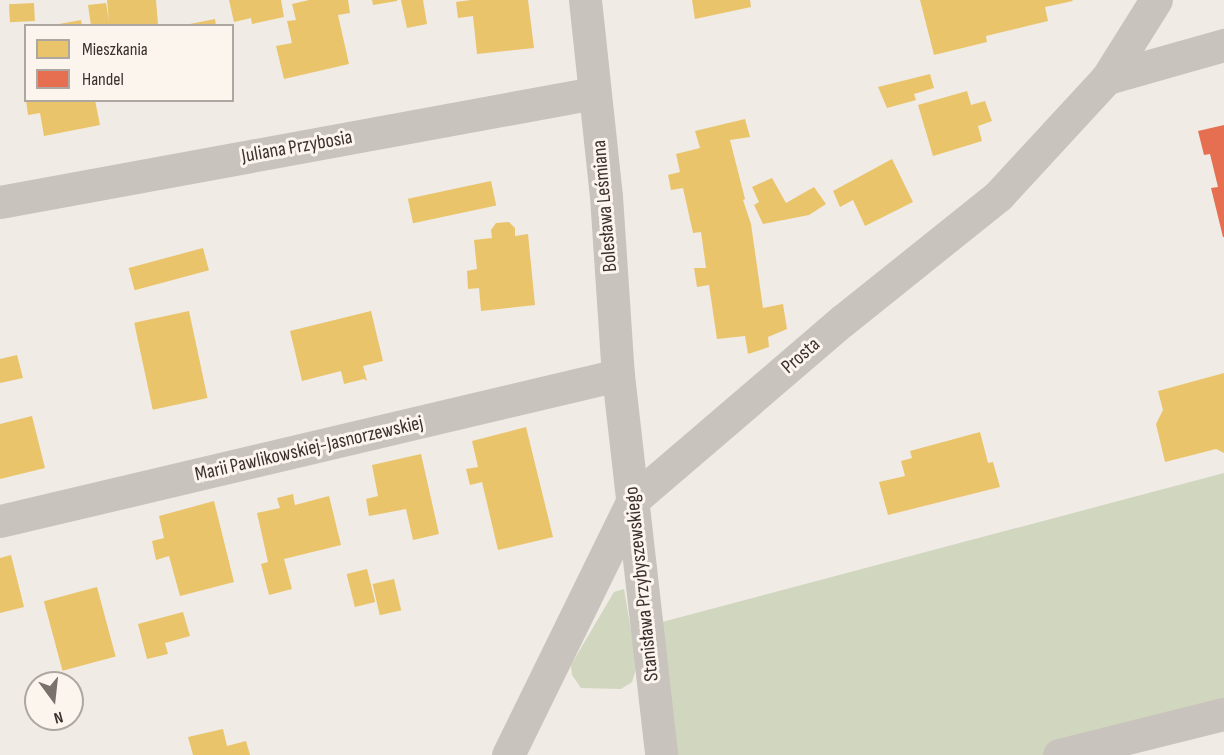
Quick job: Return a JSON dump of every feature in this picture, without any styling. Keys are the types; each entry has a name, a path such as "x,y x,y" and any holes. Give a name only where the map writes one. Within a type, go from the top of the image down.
{"street":[{"name":"Bolesława Leśmiana","path":"585,0 606,196 622,412"},
{"name":"Prosta","path":"508,755 633,500 842,321 999,195 1107,78 1156,0"},
{"path":"1107,78 1224,45"},
{"name":"Juliana Przybosia","path":"0,202 594,93"},
{"name":"Marii Pawlikowskiej-Jasnorzewskiej","path":"0,521 618,375"},
{"name":"Stanisława Przybyszewskiego","path":"622,412 661,755"},
{"path":"1059,755 1224,714"}],"green space":[{"path":"1224,473 1224,714 1059,755 661,755 647,626"},
{"path":"624,589 637,666 632,682 621,689 581,688 572,675 571,665 614,592"}],"building: Mieszkania":[{"path":"107,0 156,0 158,24 91,24 88,5 106,3 109,21"},
{"path":"229,0 281,0 284,17 252,24 251,18 234,22"},
{"path":"309,0 348,0 350,13 338,15 349,64 284,79 276,46 292,43 287,21 296,20 292,4"},
{"path":"372,0 397,0 397,1 373,5"},
{"path":"401,0 423,0 427,24 407,28"},
{"path":"528,0 534,48 477,54 473,16 458,18 456,2"},
{"path":"692,0 750,0 751,7 695,19"},
{"path":"920,0 1073,1 1045,7 1048,21 986,36 987,42 934,55"},
{"path":"34,3 35,21 10,22 9,4"},
{"path":"215,19 216,24 190,24"},
{"path":"81,20 82,24 59,24"},
{"path":"930,74 934,88 914,94 916,100 887,108 878,87"},
{"path":"967,91 971,105 985,101 992,121 978,126 982,141 933,156 918,105"},
{"path":"26,102 95,102 100,125 44,136 40,113 28,115"},
{"path":"745,119 750,137 730,140 745,199 743,200 751,224 763,308 783,304 787,329 768,337 769,347 748,354 745,336 717,339 709,285 697,287 694,268 706,268 701,232 693,233 683,188 671,190 668,175 680,172 676,154 700,148 695,131"},
{"path":"892,159 913,202 865,226 853,200 840,207 833,191"},
{"path":"772,178 786,203 814,187 826,204 809,215 763,224 754,205 759,202 752,187"},
{"path":"491,181 496,205 413,223 408,199"},
{"path":"509,222 515,228 515,236 528,234 535,305 481,311 479,288 468,289 467,271 477,269 474,240 492,238 491,230 496,223"},
{"path":"203,248 209,270 135,290 129,268"},
{"path":"189,311 208,398 153,410 134,323"},
{"path":"371,311 383,361 363,366 367,381 364,379 344,384 341,371 302,381 290,331"},
{"path":"17,355 23,378 0,383 0,359"},
{"path":"1224,373 1224,453 1216,449 1165,462 1156,424 1163,410 1158,391"},
{"path":"32,416 45,468 0,479 0,424"},
{"path":"526,427 553,537 498,550 482,482 470,485 466,469 478,467 472,441"},
{"path":"980,432 988,463 993,462 1000,487 888,515 879,482 905,476 901,461 912,458 910,451"},
{"path":"421,454 439,534 413,540 406,509 369,516 366,499 378,496 372,465"},
{"path":"293,494 295,505 329,496 341,545 284,559 292,589 269,595 261,564 268,562 257,513 280,508 277,498"},
{"path":"214,501 234,582 180,596 169,556 156,560 152,541 164,538 159,516"},
{"path":"11,555 24,607 0,613 0,558"},
{"path":"367,569 375,602 355,607 347,574"},
{"path":"394,579 401,610 380,615 373,584"},
{"path":"97,587 116,657 63,671 44,601"},
{"path":"183,612 190,636 165,643 168,654 147,659 138,624"},
{"path":"223,729 227,746 246,741 250,755 193,755 188,737"}],"building: Handel":[{"path":"1224,125 1223,237 1211,188 1218,187 1210,154 1204,155 1198,131"}]}
